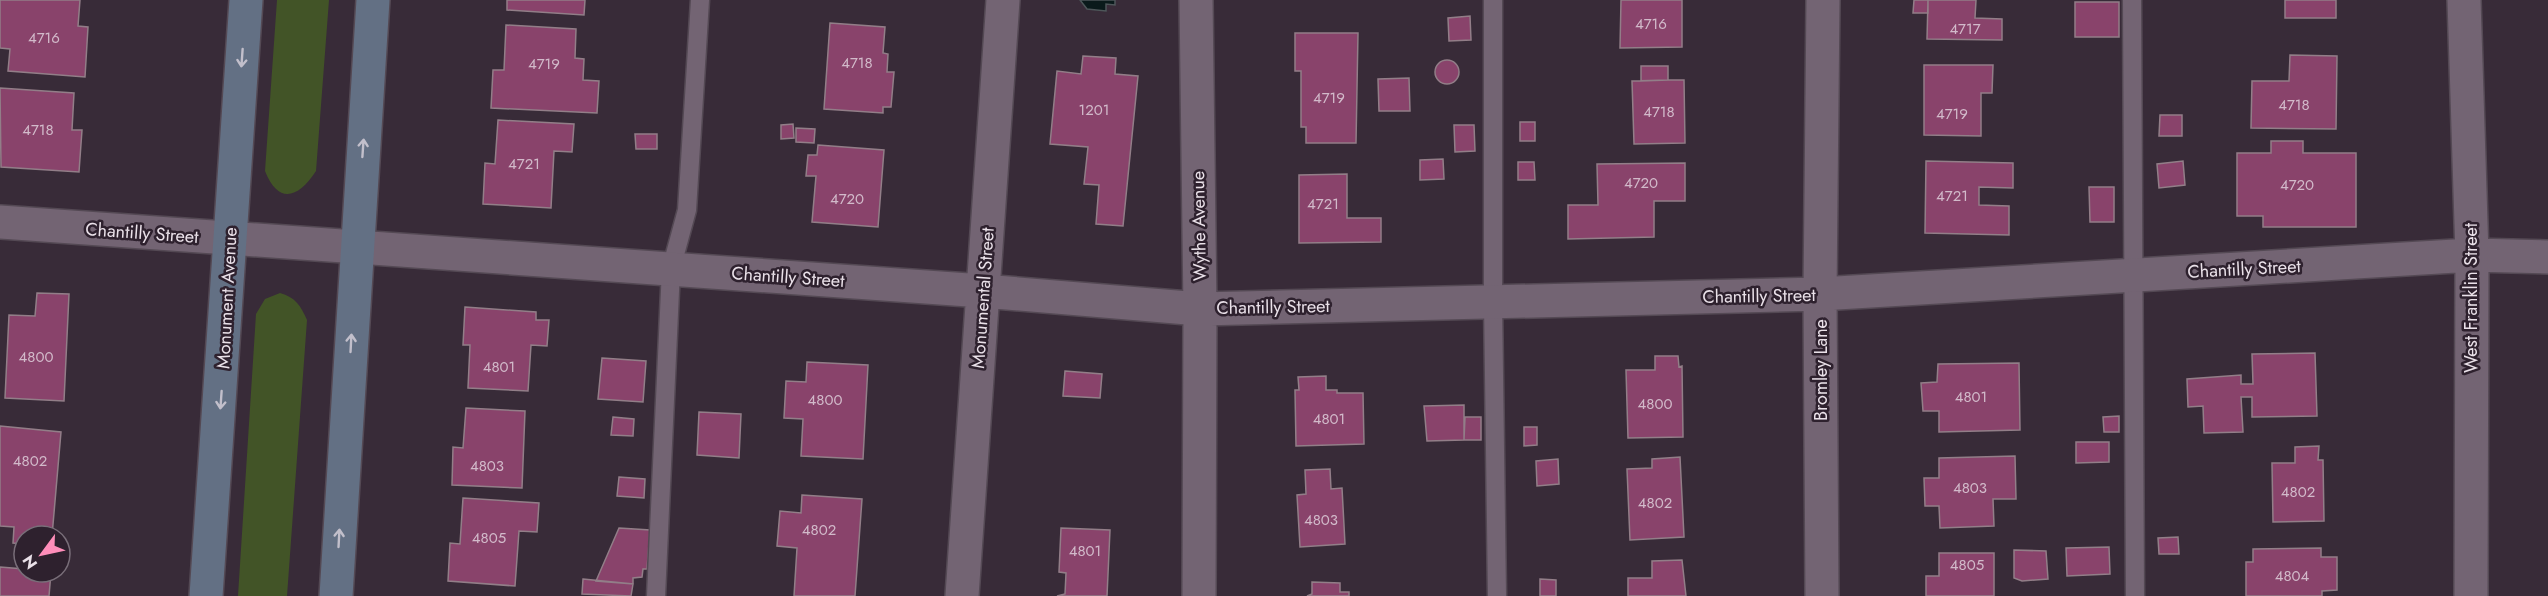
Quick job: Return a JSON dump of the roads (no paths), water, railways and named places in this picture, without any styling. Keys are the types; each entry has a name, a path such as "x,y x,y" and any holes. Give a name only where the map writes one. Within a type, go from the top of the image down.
{"street":[{"name":"Monument Avenue","path":"207,596 246,0"},
{"path":"336,596 373,0"},
{"name":"Monumental Street","path":"962,596 1003,0"},
{"name":"Wythe Avenue","path":"1196,0 1200,309 1199,596"},
{"name":"Bromley Lane","path":"1822,596 1820,294 1823,0"},
{"name":"West Franklin Street","path":"2464,0 2472,255 2471,596"},
{"name":"Chantilly Street","path":"0,222 983,291 1200,309 1820,294 2472,255 2548,257"}],"lane":[{"path":"656,596 671,269 687,210 700,0"},
{"path":"1493,0 1493,302 1497,596"},
{"path":"2132,0 2135,596"}]}
